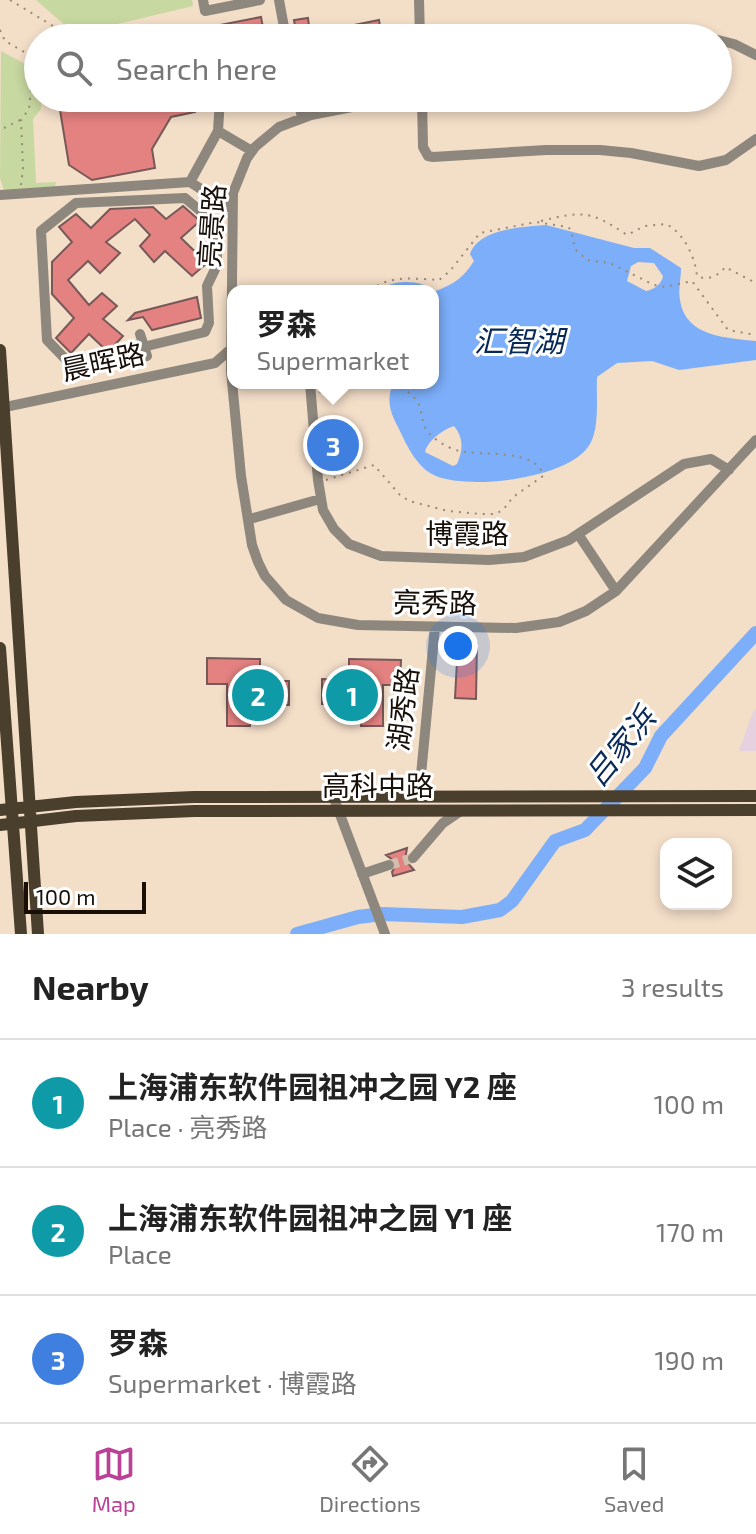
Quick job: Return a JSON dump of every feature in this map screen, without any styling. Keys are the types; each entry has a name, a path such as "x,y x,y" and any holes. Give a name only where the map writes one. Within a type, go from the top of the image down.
{"main road":[{"path":"0,350 38,934"},
{"path":"0,648 7,824 21,934"},
{"name":"高科中路","path":"6,810 117,799 756,796"},
{"name":"高科中路","path":"7,824 76,816 194,811 756,810"}],"street":[{"path":"203,0 205,11 260,0"},
{"path":"279,0 283,24"},
{"path":"419,0 420,24"},
{"path":"732,44 756,55"},
{"path":"190,182 218,131 219,112"},
{"path":"301,112 302,118"},
{"name":"亮景路","path":"232,285 232,209 236,181 252,151 267,135 302,118 331,112"},
{"path":"422,112 423,147 428,156 600,150 646,155 699,166 726,160 756,139"},
{"path":"218,131 252,151"},
{"path":"0,195 190,182 232,209"},
{"path":"185,198 217,225 217,265 207,286 209,323 205,332 145,351 75,369 47,340 41,231 76,203 185,198"},
{"path":"140,334 150,377"},
{"name":"晨晖路","path":"2,408 215,363 227,352"},
{"path":"215,363 227,369"},
{"name":"亮秀路","path":"234,389 241,476 252,545 265,576 286,600 302,611 336,623 435,627 542,626 586,611 616,591 756,440"},
{"name":"博霞路","path":"311,389 320,499 328,521 341,537 358,549 381,556 512,559 547,550 578,534 684,464 711,459 729,470"},
{"path":"250,519 320,499"},
{"path":"578,534 616,591"},
{"name":"湖秀路","path":"419,796 435,627"},
{"path":"333,796 384,932"},
{"path":"413,858 443,823 462,810"},
{"path":"362,874 389,865"}],"path":[{"path":"10,0 51,24"},
{"path":"0,30 5,41 24,52"},
{"path":"4,128 21,120 27,112"},
{"path":"20,194 23,168 21,120"},
{"path":"377,285 403,279 439,280 480,233 554,216 585,213 627,235 645,226 666,224 678,232 687,245 700,278 716,276 725,267 756,283"},
{"path":"536,222 568,227 573,245 587,260 610,263 654,285 666,287 692,281 728,330 756,335"},
{"path":"318,401 321,389"},
{"path":"322,476 323,480 327,480 374,465 409,501 448,511 495,514 543,476 544,473 535,463 517,456 459,451 436,438 425,426 418,402 404,389"}],"shaded area":[{"path":"756,709 756,751 739,751 753,712"}],"green space":[{"path":"36,0 192,0 193,6 118,24 64,24"},
{"path":"1,51 24,63 24,112 39,112 33,119 36,183 56,182 54,192 4,190 0,178"}],"water":[{"name":"汇智湖","path":"546,225 634,248 650,248 681,268 680,300 690,322 709,333 756,341 756,360 679,370 652,361 617,363 597,377 595,429 590,444 579,456 562,466 518,478 472,482 436,476 423,468 409,449 393,417 389,401 391,389 439,389 439,290 453,283 466,271 474,261 470,254 482,239 514,228","holes":["638,262 654,263 663,276 654,288 646,291 627,281 631,266","454,426 462,445 459,459 453,466 425,452 429,443"]},
{"name":"汇智湖","path":"399,282 422,285 389,285"}],"building":[{"path":"261,17 262,24 225,24"},
{"path":"308,18 309,24 295,24 294,20"},
{"path":"379,20 380,24 359,24"},
{"path":"60,112 195,112 171,117 152,149 155,168 92,180 69,165"},
{"path":"183,206 200,221 181,238 207,263 192,276 165,251 154,262 140,246 150,235 135,219 106,242 120,253 100,273 88,261 68,280 89,305 102,293 117,306 103,319 123,336 108,352 89,334 71,353 56,338 74,318 52,294 52,262 72,242 59,227 76,214 91,228 110,209 153,207 166,219"},
{"path":"197,297 201,318 152,330 143,317 128,320 135,313"},
{"path":"458,642 477,643 476,699 455,698"},
{"path":"207,658 260,659 260,681 289,681 289,705 250,705 250,726 227,726 227,684 207,684"},
{"path":"349,659 401,660 400,685 383,685 383,726 361,726 362,705 322,704 322,679 349,680"},
{"path":"407,848 405,860 414,870 393,876 397,863 386,855"}],"waterway":[{"name":"吕家浜","path":"297,934 358,917 382,914 462,917 500,910 512,901 555,841 585,830 645,768 661,736 756,633"}],"tunnel":[{"path":"389,865 413,858"}],"place":[{"name":"罗森","path":"333,445"},
{"name":"上海浦东软件园祖冲之园 Y1 座","path":"258,695"},
{"name":"上海浦东软件园祖冲之园 Y2 座","path":"352,695"}]}
